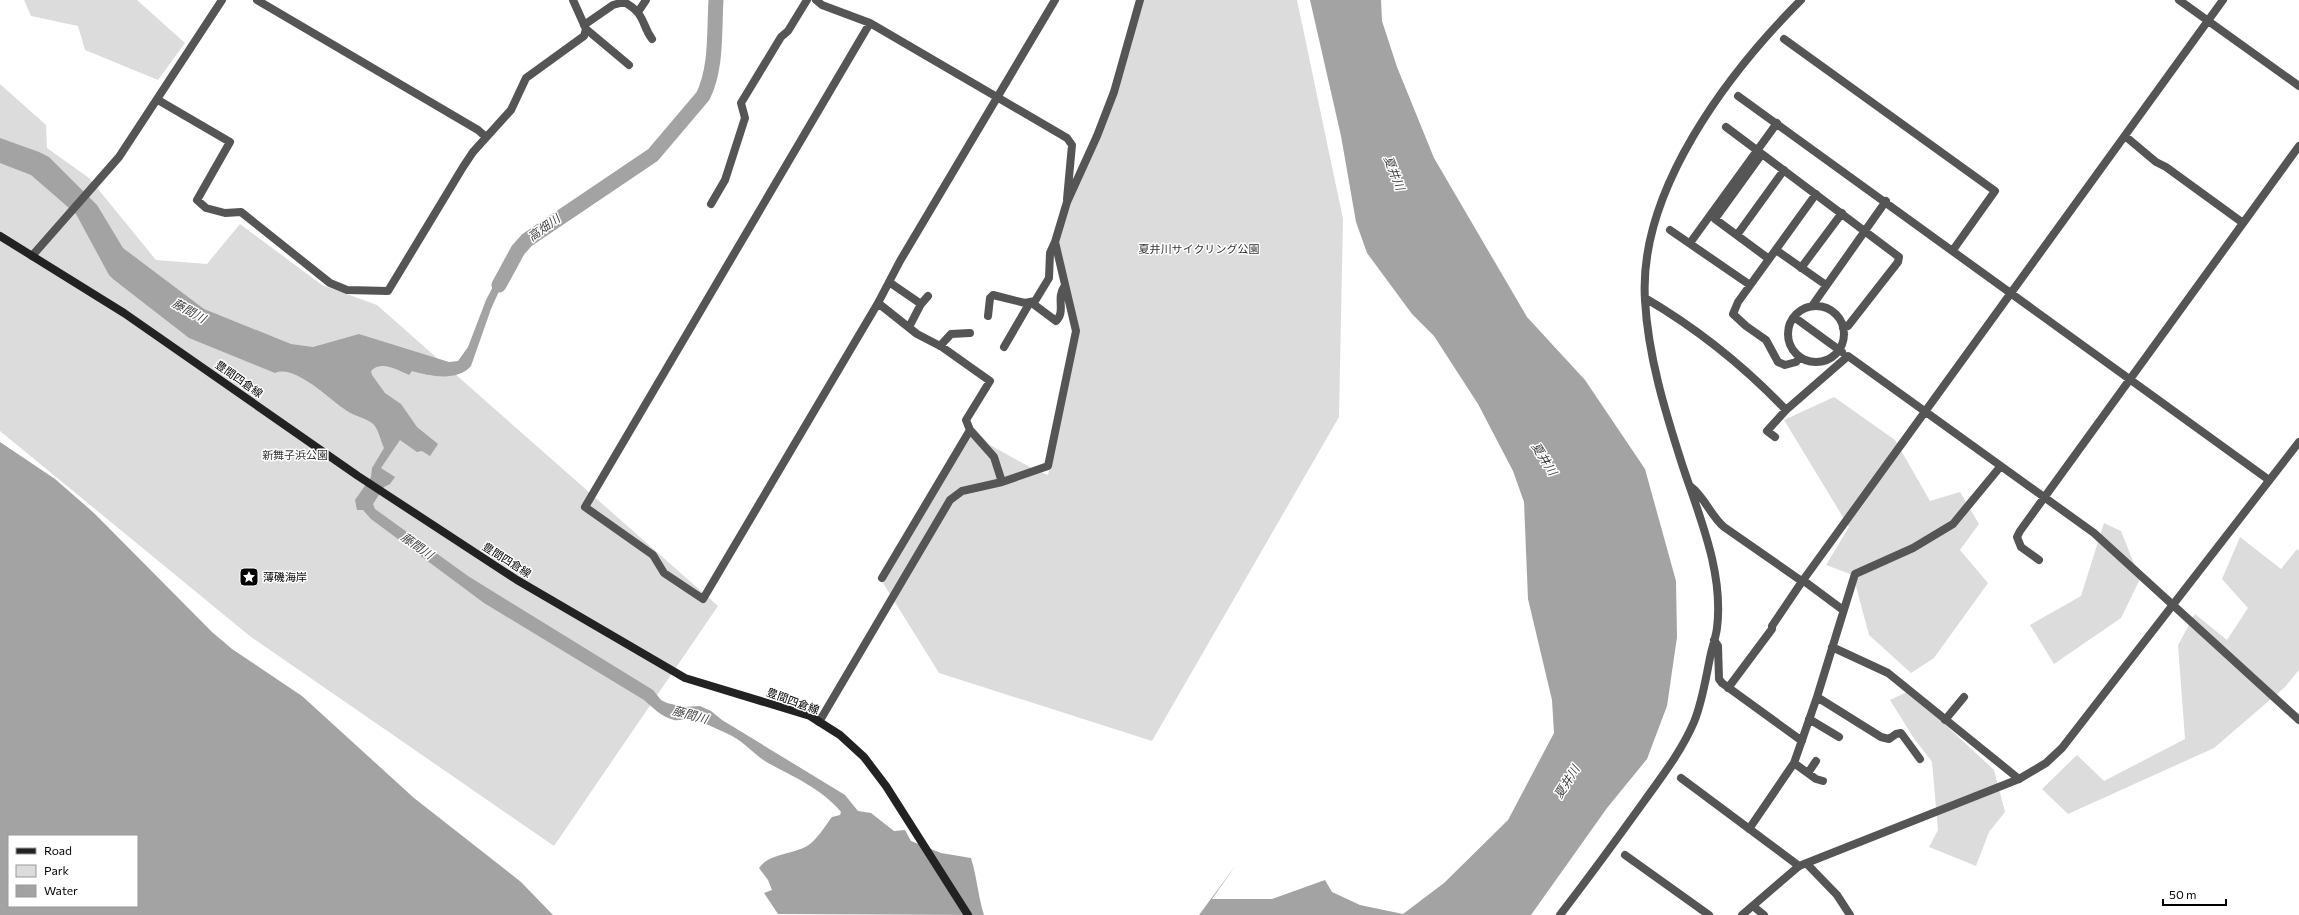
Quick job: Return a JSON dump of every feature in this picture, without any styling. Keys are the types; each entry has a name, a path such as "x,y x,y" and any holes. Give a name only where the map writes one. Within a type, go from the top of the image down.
{"main road":[{"name":"豊間四倉線","path":"0,236 124,313 358,476 517,580 685,678 810,716 840,735 864,757 903,812 968,915"}],"street":[{"path":"32,256 120,157 222,0"},
{"path":"257,0 478,130 486,137"},
{"path":"573,0 585,27 629,65"},
{"path":"638,12 646,0"},
{"path":"711,204 725,180 741,132 745,118 742,103 781,37 788,31 807,0"},
{"path":"816,0 822,5 870,23 998,97 1071,142 1067,202"},
{"path":"870,23 586,507 653,555 664,573 703,599 1055,0"},
{"path":"1004,347 1030,303 1049,278 1050,253 1055,242 1067,202 1097,136 1114,92 1140,0"},
{"path":"1560,915 1617,839 1682,746 1694,722 1701,699 1717,627 1716,588 1710,550 1659,385 1649,340 1645,298 1646,262 1657,211 1673,175 1712,108 1744,62 1770,31 1801,0"},
{"path":"2179,0 2299,86"},
{"path":"1728,688 1772,629 1772,626 1803,582 2223,0"},
{"path":"158,100 230,142 197,200 201,205 225,213 241,212 323,278 347,290 388,291 463,167 486,137 516,103 526,78 581,40 585,27 613,5 624,2 638,12 652,39"},
{"path":"1784,39 1995,191 1953,250"},
{"path":"1738,96 1886,201 2270,480"},
{"path":"1769,259 1715,219 1777,123"},
{"path":"1726,127 1896,253 1899,259 1848,326 1843,328"},
{"path":"2126,136 2156,162 2166,167 2243,223"},
{"path":"2039,560 2021,547 2017,537 2299,146"},
{"path":"1690,243 1759,152"},
{"path":"1737,235 1784,170"},
{"path":"1800,356 1796,362 1789,364 1778,362 1766,340 1746,326 1733,314 1738,302 1750,284 1816,194"},
{"path":"1812,306 1886,201"},
{"path":"1801,268 1842,213"},
{"path":"1670,230 1750,284"},
{"path":"819,722 950,500 962,491 1002,482 1048,466 1076,340 1074,323 1064,287 1055,242"},
{"path":"1776,250 1826,286"},
{"path":"889,282 921,304"},
{"path":"988,316 990,298 993,295 1030,303 1056,321 1061,316 1061,295 1064,287"},
{"path":"909,327 921,304 928,296"},
{"path":"1645,298 1679,318 1709,340 1758,380 1786,410"},
{"path":"878,303 927,340 940,346 990,381 966,420 970,430 994,457 1002,482"},
{"path":"1812,306 1820,306 1832,311 1840,320 1843,328 1844,335 1839,349 1831,357 1821,361 1810,361 1800,356 1789,342 1790,325 1794,317 1805,308 1812,306"},
{"path":"1794,317 2000,467 2094,533 2171,605 2299,720"},
{"path":"940,346 951,334 970,333"},
{"path":"1775,437 1767,431 1786,410 1848,356"},
{"path":"882,578 970,430"},
{"path":"1742,915 1803,865 2019,779 2046,763 2062,748 2171,605 2299,442"},
{"path":"1749,829 1794,763 1817,697 1855,574 1913,548 1953,524 2000,467"},
{"path":"1690,486 1701,496 1716,520 1724,527 1843,610"},
{"path":"1714,640 1718,646 1720,679 1728,688 1802,741"},
{"path":"1832,647 1888,673 2019,779"},
{"path":"1817,697 1881,737 1889,739 1896,734 1901,733 1920,759"},
{"path":"1945,720 1964,697"},
{"path":"1809,719 1839,737"},
{"path":"1808,773 1816,762"},
{"path":"1794,763 1816,779 1823,780"},
{"path":"1681,778 1749,829 1803,865 1837,895 1850,915"},
{"path":"1625,855 1709,915"},
{"path":"1753,906 1764,915"}],"green space":[{"path":"24,0 137,0 185,43 158,80 85,50 78,26 31,16"},
{"name":"夏井川サイクリング公園","path":"1137,0 1297,0 1343,219 1339,417 1152,741 939,673 883,583 975,429 990,445 1035,470 1048,475 1076,340 1053,245 1072,183 1112,93"},
{"name":"新舞子浜公園","path":"0,84 46,125 47,148 89,178 156,260 207,264 240,224 322,285 377,305 718,606 554,846 251,637 0,431"},
{"path":"1834,397 1895,440 1930,501 1960,492 1979,524 1960,550 1988,583 1934,658 1911,673 1869,635 1853,575 1826,565 1849,527 1784,420"},
{"path":"2104,523 2121,531 2140,579 2121,618 2054,664 2030,625 2081,596"},
{"path":"2240,537 2281,569 2297,549 2299,551 2299,670 2285,687 2214,748 2068,814 2042,789 2077,755 2104,781 2185,739 2178,645 2195,614 2227,640 2248,608 2222,579"},
{"path":"1909,691 1994,770 2005,812 1989,832 1976,866 1929,847 1938,830 1932,762 1913,737 1890,700"}],"water":[{"name":"夏井川","path":"1310,0 1381,0 1382,21 1397,67 1434,158 1527,317 1585,380 1645,469 1676,581 1677,637 1667,706 1647,759 1607,808 1531,915 1199,915 1236,865 1212,899 1272,899 1325,880 1332,892 1360,905 1403,914 1444,883 1508,820 1554,733 1552,700 1528,599 1524,502 1513,471 1478,404 1434,336 1412,314 1367,253 1356,222 1341,136"},
{"name":"藤間川","path":"0,138 49,157 97,205 123,248 204,309 291,344 313,347 359,334 449,362 458,361 468,347 486,300 504,265 510,267 491,309 471,366 465,371 451,376 427,375 412,371 409,375 390,367 380,366 371,371 372,375 385,393 401,404 417,427 438,444 430,456 422,451 417,452 400,440 381,468 395,477 390,484 384,487 373,504 375,509 468,576 653,690 661,700 684,707 700,706 711,711 722,720 845,795 858,811 871,813 894,831 905,830 911,841 941,853 971,858 984,915 778,914 764,893 772,890 768,880 759,868 764,863 775,857 801,849 811,843 832,817 840,815 841,812 833,804 807,784 768,763 732,736 695,720 670,719 654,709 644,700 484,603 371,519 363,510 357,510 355,500 371,477 372,468 384,448 378,431 374,425 369,421 347,411 302,378 283,372 275,373 189,338 109,275 76,214 31,175 0,163"},
{"path":"0,442 55,479 94,513 212,632 232,649 302,696 414,798 521,882 553,915 0,915"}],"waterway":[{"name":"高畑川","path":"499,285 518,250 527,240 653,155 703,96 711,74 713,61 716,0"}],"place":[{"name":"薄磯海岸","path":"249,577"}]}
